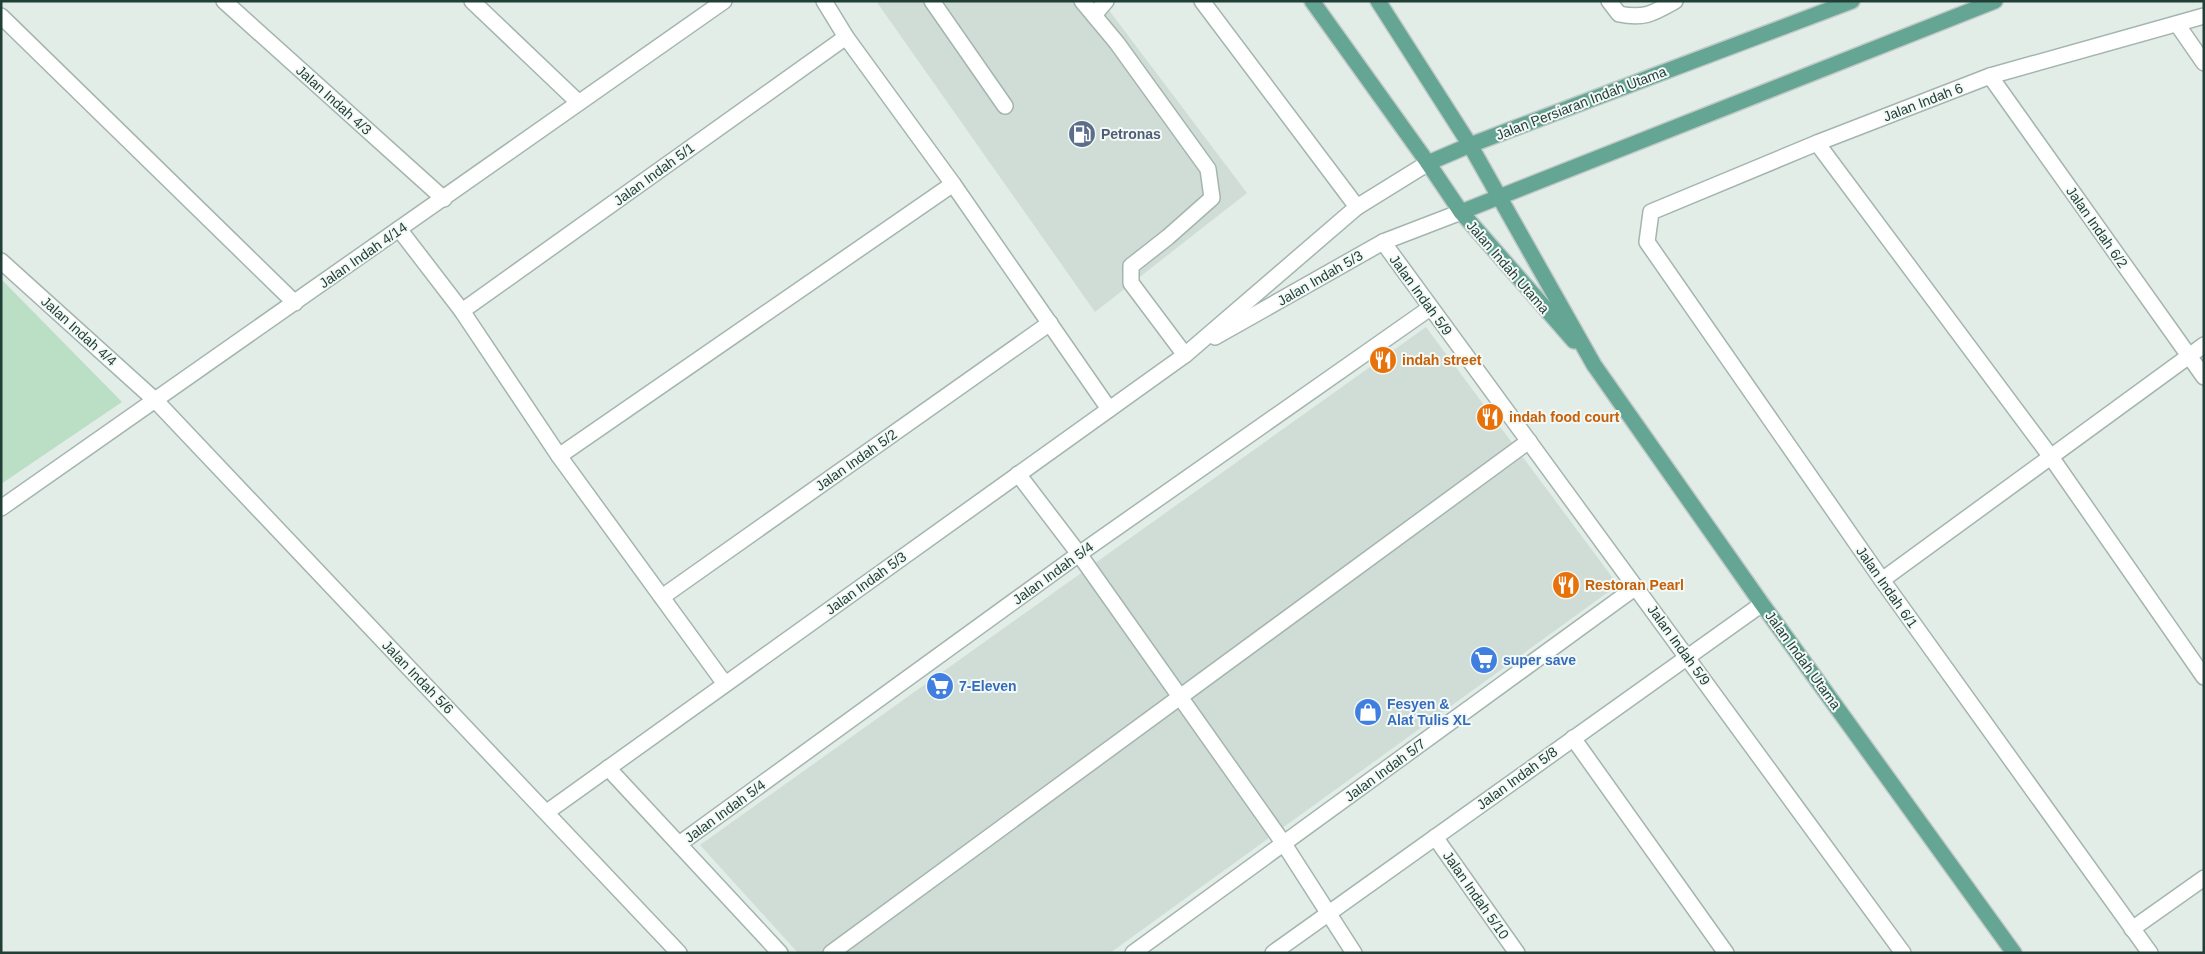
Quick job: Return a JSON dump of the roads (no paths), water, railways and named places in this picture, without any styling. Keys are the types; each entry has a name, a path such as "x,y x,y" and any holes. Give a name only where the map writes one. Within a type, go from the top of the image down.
{"main road":[{"path":"1312,1 1428,164"},
{"path":"1378,1 1470,144"},
{"name":"Jalan Persiaran Indah Utama","path":"1428,164 1470,144 1852,1"},
{"path":"1461,212 1995,1"},
{"name":"Jalan Indah Utama","path":"1470,144 1594,365 1762,604 2014,953"},
{"name":"Jalan Indah Utama","path":"1428,164 1461,212 1594,365"}],"street":[{"name":"Jalan Indah 4/3","path":"224,1 444,199"},
{"path":"472,1 578,102"},
{"path":"824,1 846,37 954,184 1109,409"},
{"path":"932,1 1005,106"},
{"path":"1082,1 1117,43 1208,169 1212,198 1168,237 1131,266 1130,283 1185,354"},
{"path":"1094,15 1106,1"},
{"path":"1202,1 1357,207"},
{"path":"1609,1 1618,14 1637,18 1657,12 1675,1"},
{"name":"Jalan Indah 4/14","path":"1,508 444,199 714,4"},
{"path":"1,16 295,302"},
{"name":"Jalan Indah 6","path":"1651,212 1817,143 1990,76 2204,16"},
{"path":"2177,24 2204,63"},
{"name":"Jalan Indah 5/1","path":"462,311 846,37"},
{"name":"Jalan Indah 6/2","path":"1990,76 2204,377"},
{"path":"1817,143 2051,457 2204,677"},
{"name":"Jalan Indah 5/3","path":"547,812 1185,354 1357,207 1428,164"},
{"path":"559,456 954,184"},
{"name":"Jalan Indah 5/3","path":"1185,354 1383,242 1461,212"},
{"name":"Jalan Indah 6/1","path":"1651,212 1647,242 1882,580 2150,953"},
{"path":"399,229 462,311 559,456 725,684"},
{"name":"Jalan Indah 5/9","path":"1383,242 1903,953"},
{"name":"Jalan Indah 4/4","path":"1,261 156,401"},
{"name":"Jalan Indah 5/4","path":"679,844 1079,554 1430,308"},
{"name":"Jalan Indah 5/2","path":"662,597 1050,323"},
{"path":"1882,580 2204,345"},
{"name":"Jalan Indah 5/6","path":"156,401 679,953"},
{"path":"831,953 1529,441"},
{"path":"1018,474 1079,554 1284,844 1354,953"},
{"name":"Jalan Indah 5/7","path":"1133,953 1636,587"},
{"name":"Jalan Indah 5/8","path":"1273,953 1762,604"},
{"path":"1573,738 1726,953"},
{"path":"608,768 780,953"},
{"name":"Jalan Indah 5/10","path":"1435,837 1517,953"},
{"path":"2132,929 2204,878"}],"place":[{"name":"Petronas","path":"1082,134"},
{"name":"indah street","path":"1383,360"},
{"name":"indah food court","path":"1490,417"},
{"name":"Restoran Pearl","path":"1566,585"},
{"name":"super save","path":"1484,660"},
{"name":"7-Eleven","path":"940,686"},
{"name":"Fesyen & Alat Tulis XL","path":"1368,712"}]}
